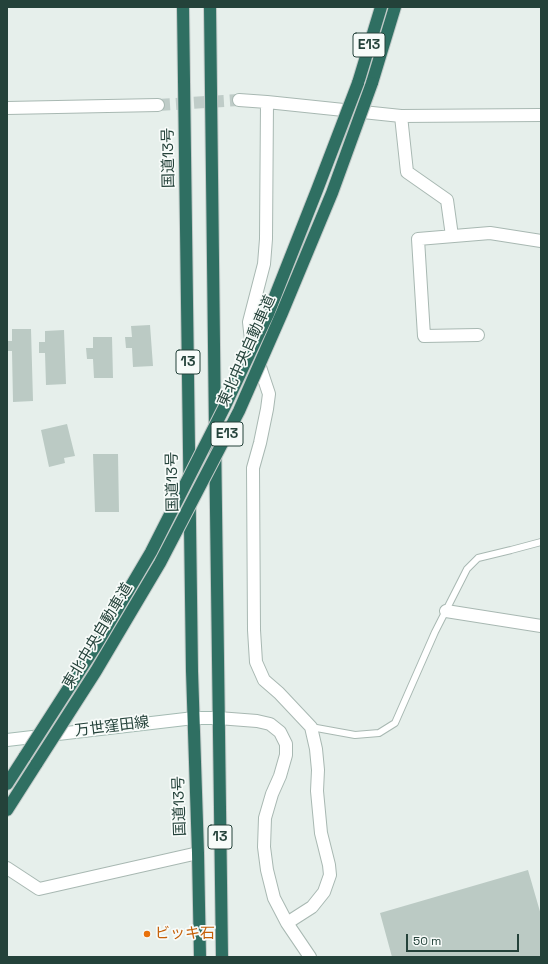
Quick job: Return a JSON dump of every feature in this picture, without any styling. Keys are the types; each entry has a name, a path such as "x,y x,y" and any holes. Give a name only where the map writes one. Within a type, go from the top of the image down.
{"highway":[{"name":"国道13号","path":"183,7 194,718 200,957"},
{"name":"13","path":"210,7 222,957"},
{"name":"東北中央自動車道","path":"7,784 95,647 151,552 225,406 268,314 317,190 358,83 381,7"},
{"name":"東北中央自動車道","path":"7,810 96,671 160,563 239,411 332,193 372,83 395,7"}],"street":[{"path":"239,100 401,116 541,115"},
{"path":"267,102 266,239 264,264 250,322 251,340 269,394 264,423 253,468 254,630 256,662 264,680 284,698 311,727 316,749 318,770 317,791 321,833 330,875 324,892 312,907 287,923"},
{"path":"7,108 158,105"},
{"path":"401,116 407,172 447,200 452,236"},
{"path":"478,335 424,336 418,238 490,233 541,241"},
{"path":"446,611 541,626"},
{"name":"万世窪田線","path":"7,740 194,718 257,721 270,724 280,732 286,744 286,756 265,818 264,847 267,870 274,898 287,923 310,957"},
{"path":"7,868 39,889 198,853"}],"lane":[{"path":"311,727 355,735 379,734 395,723 435,632 467,569 478,558 541,542"}],"building":[{"path":"150,325 153,366 133,367 132,348 126,348 125,337 132,337 131,326"},
{"path":"12,329 31,329 33,401 13,402 12,351 7,351 7,341 12,341"},
{"path":"64,330 66,384 46,385 45,353 39,353 39,342 45,342 45,331"},
{"path":"93,337 112,337 113,378 94,378 93,359 87,359 86,348 93,348"},
{"path":"67,424 75,456 64,458 65,463 49,467 41,430"},
{"path":"93,454 118,454 119,512 95,512"},
{"path":"528,870 541,915 541,957 392,957 380,913"}],"tunnel":[{"path":"158,105 239,100"}],"place":[{"name":"ビッキ石","path":"147,934"}]}
